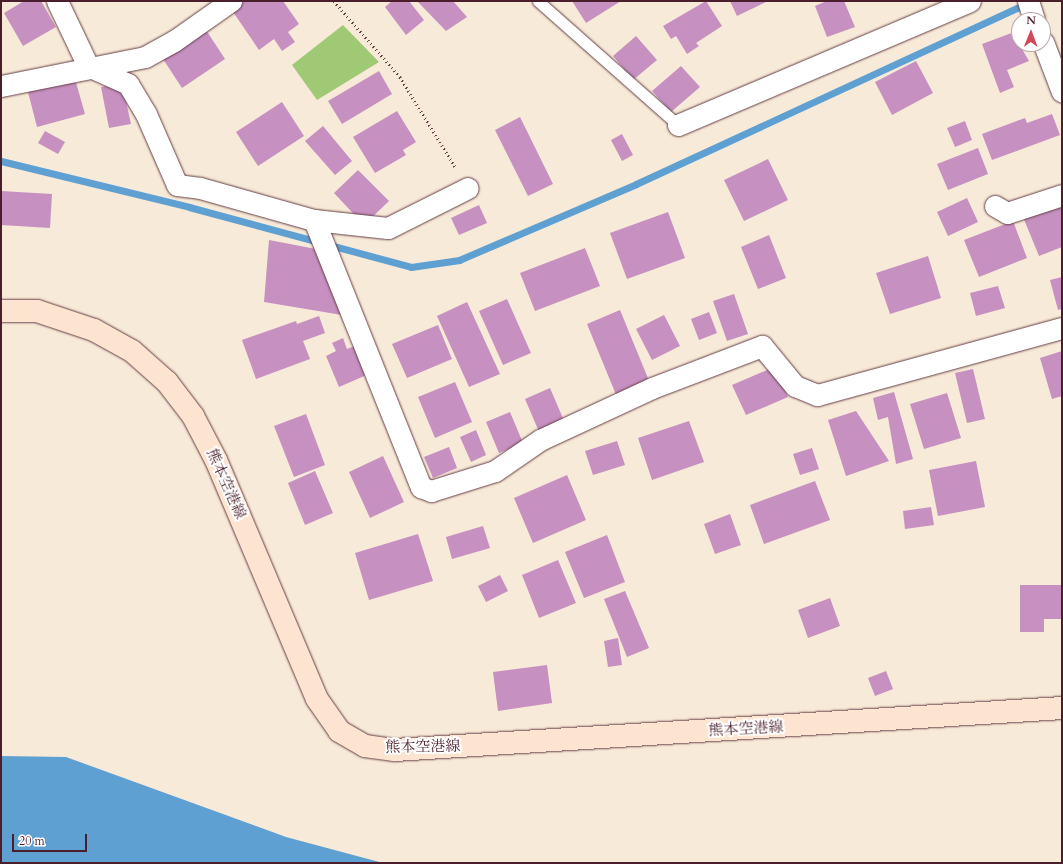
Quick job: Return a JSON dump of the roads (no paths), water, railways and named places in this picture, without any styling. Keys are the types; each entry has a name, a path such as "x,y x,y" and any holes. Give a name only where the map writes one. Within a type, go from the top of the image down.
{"main road":[{"name":"熊本空港線","path":"1,311 37,311 94,330 132,351 167,382 193,416 216,460 317,699 339,731 365,746 395,750 1062,708"}],"street":[{"path":"57,1 88,66 128,84 146,114 176,185 318,229 388,228 468,188"},
{"path":"1,86 88,66 145,57 174,41 231,1"},
{"path":"678,125 970,1"},
{"path":"1047,52 1062,92"},
{"path":"995,206 1007,213 1062,195"},
{"path":"318,229 421,487 431,491 494,471 540,440 652,388 762,346 795,386 817,395 1062,328"}],"lane":[{"path":"538,1 678,125"}],"water":[{"path":"1,756 66,757 286,837 383,863 1,863"}],"waterway":[{"path":"1,161 189,207 411,267 459,260 636,184 1027,3"}]}
